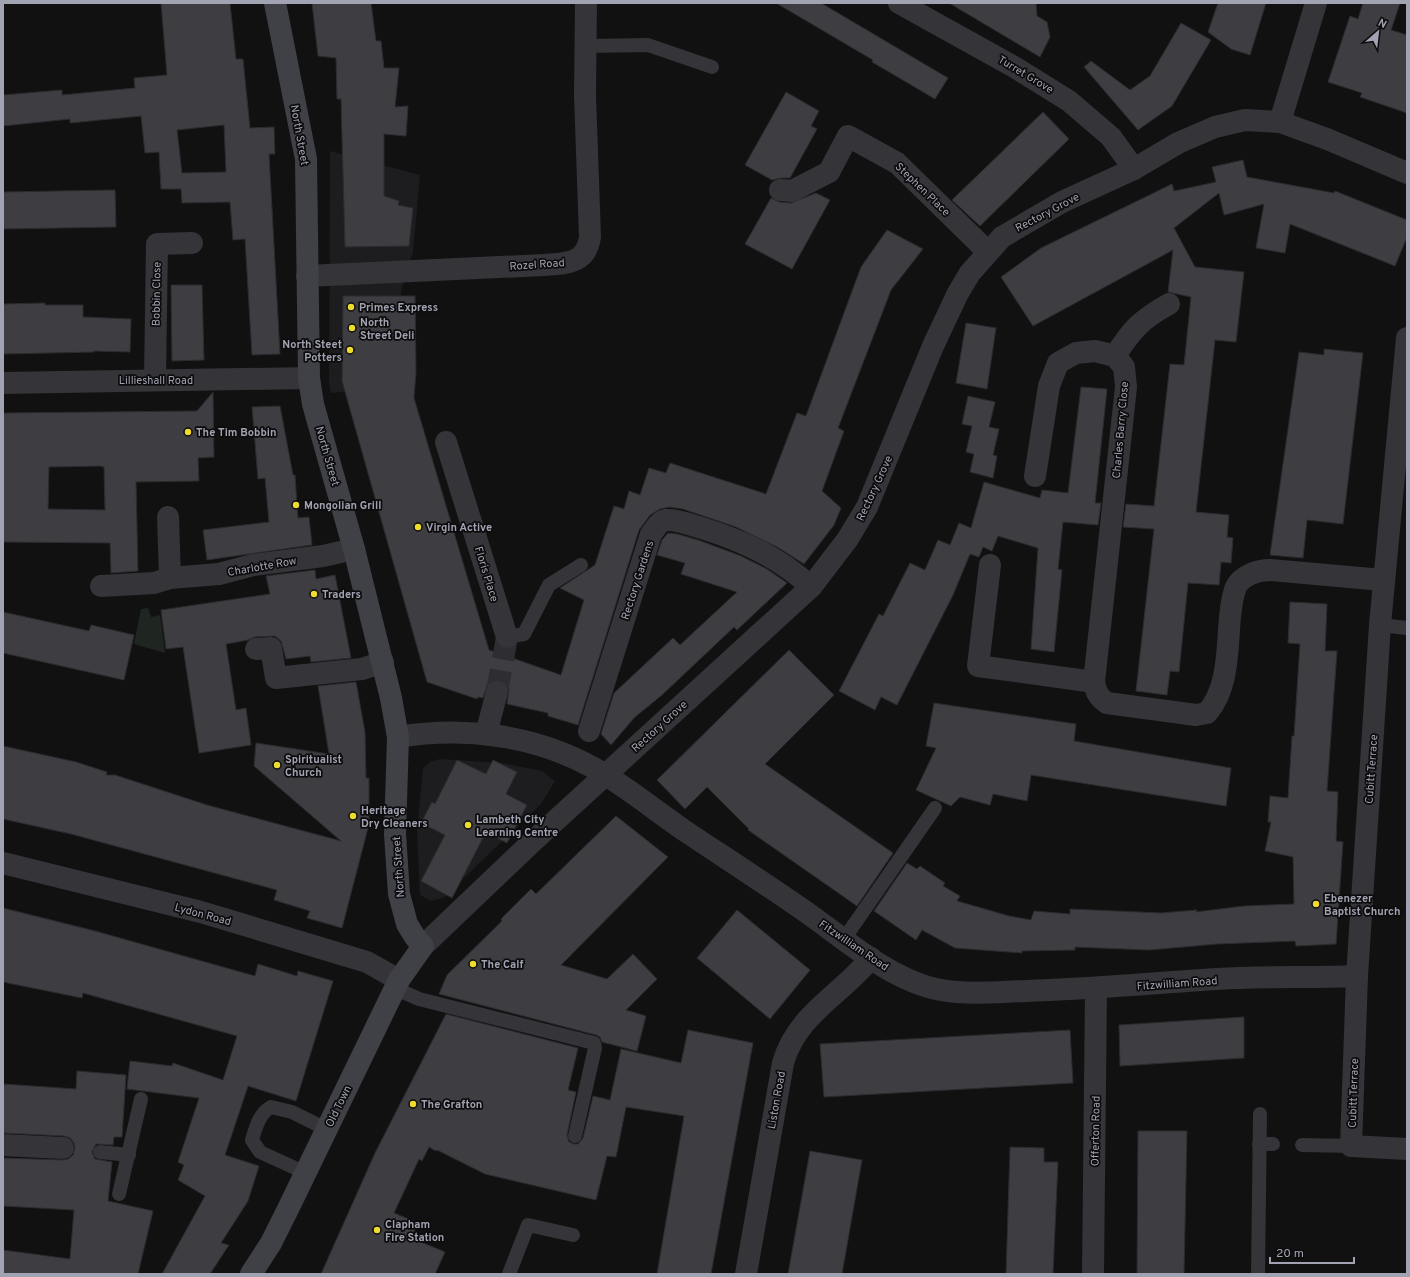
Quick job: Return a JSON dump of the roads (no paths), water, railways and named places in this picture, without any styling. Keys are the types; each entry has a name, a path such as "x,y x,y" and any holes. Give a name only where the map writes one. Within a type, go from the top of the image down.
{"main road":[{"name":"North Street","path":"275,3 306,159 309,378 313,404 354,549 383,662 398,737 395,834 398,890 407,924 415,937 426,943"},
{"name":"Old Town","path":"251,1274 271,1243 306,1173 396,984 426,943"}],"street":[{"name":"Rozel Road","path":"307,276 544,265 569,263 583,256 589,246 590,236 585,95 586,3"},
{"name":"Turret Grove","path":"899,3 1016,68 1069,100 1105,131 1134,169"},
{"path":"1280,122 1316,3"},
{"name":"Rectory Grove","path":"426,943 811,587 844,545 867,507 948,313 970,273 1002,237 1062,202 1134,169 1178,143 1215,127 1245,120 1280,122 1327,138 1407,173"},
{"name":"Stephen Place","path":"780,190 792,190 829,172 848,136 897,163 988,252"},
{"name":"Bobbin Close","path":"155,379 156,244 192,243"},
{"path":"1035,476 1049,386 1058,363 1076,353 1095,351 1115,356 1128,335 1143,319 1169,304"},
{"name":"Cubitt Terrace","path":"1351,1146 1357,976 1383,580 1402,452 1407,338"},
{"name":"Charles Barry Close","path":"1094,682 1126,387 1124,367 1115,356"},
{"name":"Lillieshall Road","path":"3,382 309,378"},
{"name":"Floris Place","path":"446,442 507,637"},
{"path":"168,517 170,578"},
{"name":"Rectory Gardens","path":"589,731 651,534 658,524 665,520 679,521 735,539 762,551 784,565 811,587"},
{"name":"Charlotte Row","path":"101,586 154,583 170,578 219,574 253,566 323,556 354,549"},
{"path":"990,565 978,666 1094,682 1096,691 1100,698 1107,703 1196,716 1207,713 1220,694 1232,601 1237,586 1248,576 1261,570 1270,570 1383,580"},
{"path":"256,649 271,648 276,678 362,669 383,662"},
{"path":"486,734 497,692"},
{"name":"Fitzwilliam Road","path":"398,737 446,733 486,734 508,737 554,750 593,767 872,958 911,981 940,990 972,993 1096,989 1219,979 1357,976"},
{"name":"Lydon Road","path":"3,863 201,912 367,962 396,984"},
{"name":"Liston Road","path":"746,1274 786,1050 799,1028 872,958"},
{"name":"Offerton Road","path":"1093,1274 1096,989"},
{"path":"3,1144 68,1149"},
{"path":"1351,1146 1407,1149"}],"lane":[{"path":"586,46 648,45 712,67"},
{"path":"507,637 524,634 549,585 582,565"},
{"path":"1380,625 1407,628"},
{"path":"844,939 935,808"},
{"path":"396,984 419,999 594,1043 595,1048 575,1136"},
{"path":"120,1194 141,1099"},
{"path":"306,1173 260,1152 252,1140 257,1125 263,1112 271,1106 292,1112 326,1129"},
{"path":"1258,1274 1260,1114"},
{"path":"1259,1144 1273,1144"},
{"path":"1302,1145 1351,1146"},
{"path":"100,1152 129,1155"},
{"path":"508,1274 528,1225 573,1235"}],"tunnel":[{"path":"497,692 507,637"}],"place":[{"name":"Primes Express","path":"351,307"},
{"name":"North Street Deli","path":"352,328"},
{"name":"North Steet Potters","path":"350,350"},
{"name":"The Tim Bobbin","path":"188,432"},
{"name":"Mongolian Grill","path":"296,505"},
{"name":"Virgin Active","path":"418,527"},
{"name":"Traders","path":"314,594"},
{"name":"Spiritualist Church","path":"277,765"},
{"name":"Heritage Dry Cleaners","path":"353,816"},
{"name":"Lambeth City Learning Centre","path":"468,825"},
{"name":"Ebenezer Baptist Church","path":"1316,904"},
{"name":"The Calf","path":"473,964"},
{"name":"The Grafton","path":"413,1104"},
{"name":"Clapham Fire Station","path":"377,1230"}]}
